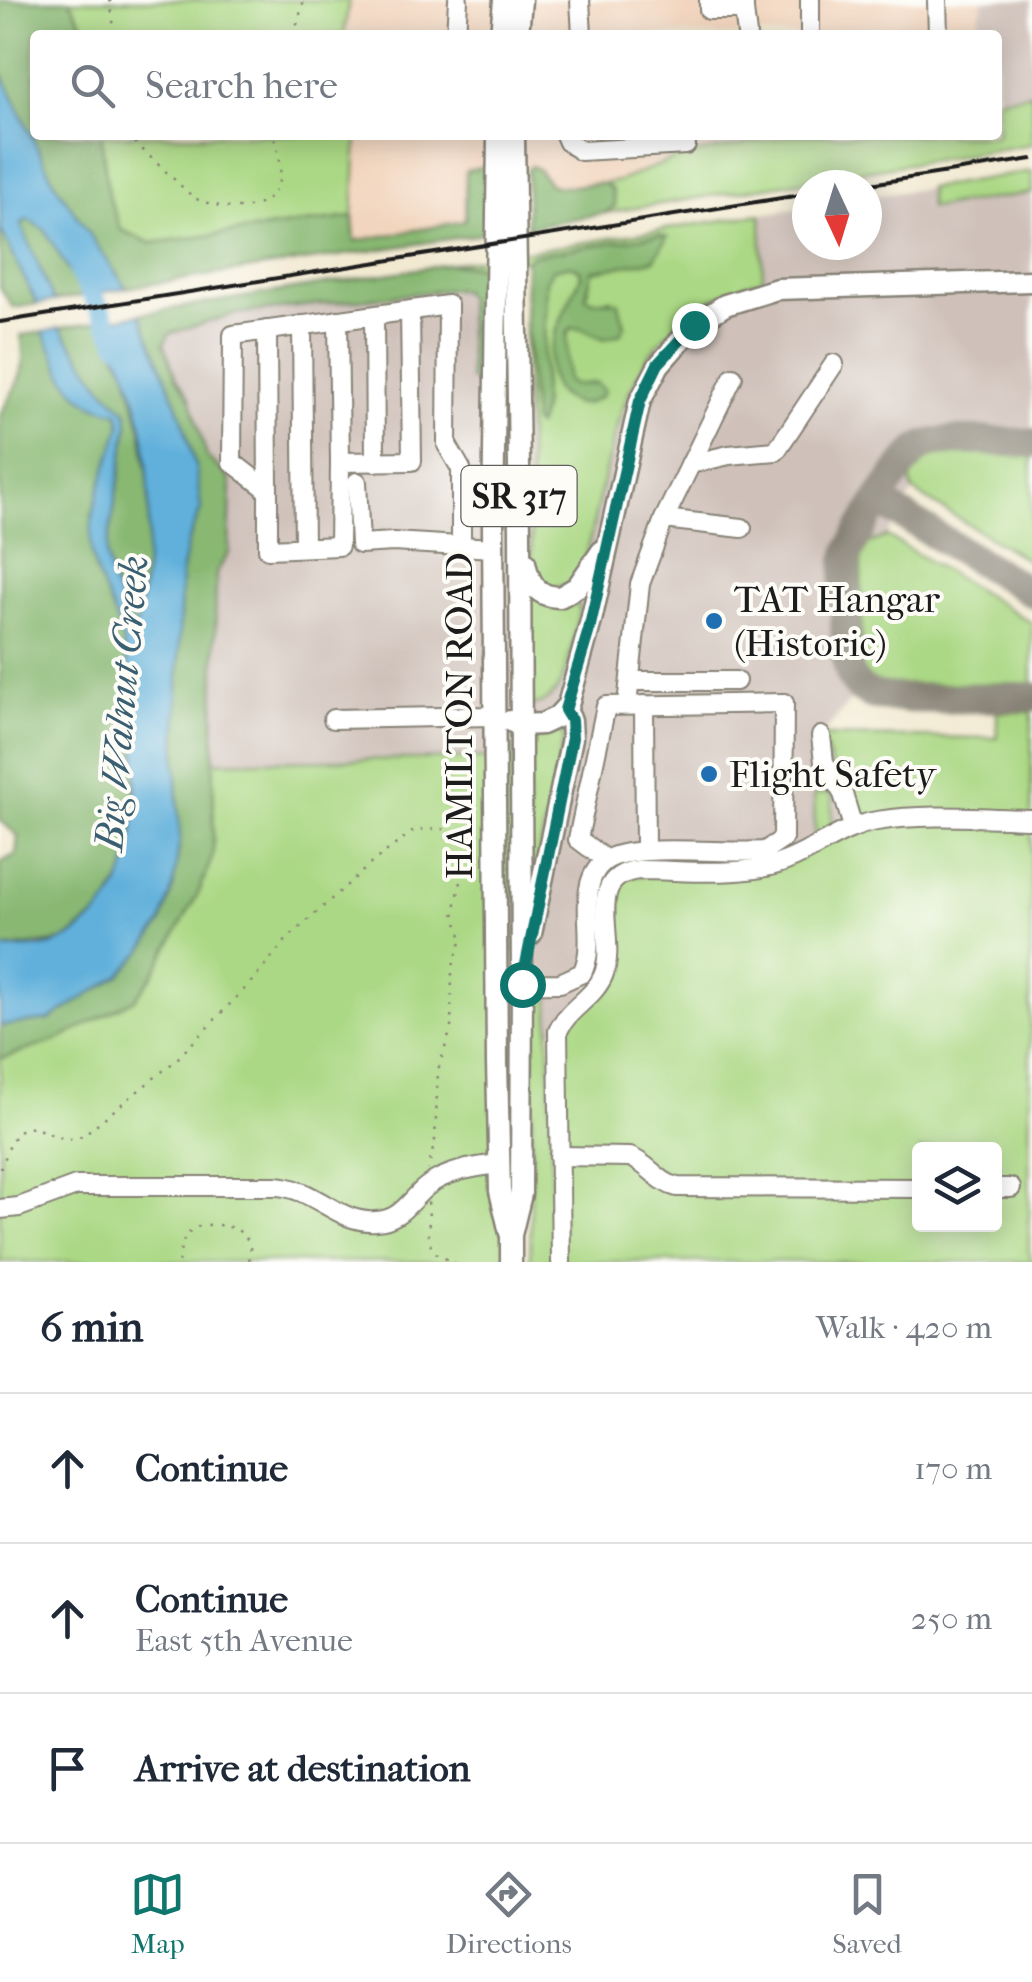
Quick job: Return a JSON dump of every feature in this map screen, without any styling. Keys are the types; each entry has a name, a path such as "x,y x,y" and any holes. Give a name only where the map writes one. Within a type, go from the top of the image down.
{"main road":[{"path":"501,30 504,0"},
{"path":"518,30 521,0"},
{"name":"HAMILTON ROAD","path":"498,140 493,548 496,984 500,1191 511,1235"},
{"name":"HAMILTON ROAD","path":"511,1262 511,1235 521,1194 522,980 514,140"},
{"path":"494,716 521,725 548,722 565,710 585,648 630,440 648,382 681,337 709,314 742,298 777,289 1032,284"},
{"path":"520,532 531,582 552,598 567,596 577,587 608,540"},
{"path":"522,980 572,738 571,720 565,710"}],"lane":[{"path":"454,30 458,0"},
{"path":"580,0 582,30"},
{"path":"708,0 709,10 744,5 746,30"},
{"path":"810,0 810,30"},
{"path":"937,0 938,30"},
{"path":"567,140 581,150 686,145 686,140"},
{"path":"268,490 232,462 233,335 448,305 447,446 461,469 461,547"},
{"path":"340,462 412,461 410,310"},
{"path":"374,316 375,462"},
{"path":"267,330 268,548 339,546 338,320"},
{"path":"302,326 304,547"},
{"path":"690,464 729,454 776,451 834,364"},
{"path":"645,851 630,680 640,584 664,520 733,377"},
{"path":"357,482 360,544 493,548"},
{"path":"664,520 742,528"},
{"path":"630,680 736,681"},
{"path":"496,984 522,980 568,982 582,974 588,958 588,890 595,872 606,860 622,853 645,851 765,851 784,839 784,703 606,706 578,839 606,860"},
{"path":"334,719 494,716"},
{"path":"821,736 824,762 843,794 853,826"},
{"path":"561,1262 558,1032 570,1011 603,976 607,960 606,901 608,885 615,877 638,870 736,870 774,865 853,826 896,818 1032,819"},
{"path":"559,1156 630,1157 659,1180 677,1187 912,1188"},
{"path":"0,1209 76,1186 276,1186 305,1192 350,1218 371,1222 394,1217 426,1186 454,1172 499,1164"}],"path":[{"path":"110,0 114,30"},
{"path":"295,30 304,0"},
{"path":"132,140 194,198 240,208 256,207 273,197 281,182 282,164 275,140"},
{"path":"0,1168 14,1137 23,1129 36,1128 63,1140 82,1136 174,1062 288,938 352,878 407,835 423,828 442,829 458,839 463,873 454,905 462,939 452,969 452,1020 438,1070 435,1140 426,1186 430,1248 436,1256 455,1262"},
{"path":"178,1262 187,1234 210,1225 243,1234 249,1243 249,1262"}],"shaded area":[{"path":"349,0 983,0 984,4 976,30 345,30"},
{"path":"983,0 1032,0 1032,93 1002,98 1002,30 976,30"},
{"path":"357,140 768,140 681,156 619,181 564,187 549,185 531,166 486,166 466,171 465,221 355,241"},
{"path":"928,188 931,208 1032,193 1032,452 931,454 911,475 913,491 887,536 880,537 859,585 860,670 866,681 821,737 853,827 607,960 558,1031 497,1034 493,758 215,761 216,573 229,553 228,476 207,457 190,397 176,377 164,344 169,334 235,314 463,290 467,299 470,379 476,382 479,378 524,378 532,563 581,573 613,438 630,390 659,340 708,299 763,279 761,214 792,209 792,260 882,260 882,195"}],"green space":[{"path":"0,0 70,0 86,30 30,30 30,132 0,70"},
{"path":"70,0 349,0 345,30 85,30"},
{"path":"1032,93 1032,144 871,170 792,170 792,183 605,213 615,205 612,190 604,183 619,181 681,156 768,140 1002,140 1002,98"},
{"path":"34,140 102,140 108,195 121,230 151,243 353,217 355,241 465,221 466,171 487,166 486,229 476,235 126,288 54,182"},
{"path":"102,140 357,140 353,217 151,243 121,230 108,195"},
{"path":"531,166 550,185 604,183 612,190 615,206 605,213 527,227 527,170"},
{"path":"1032,171 1032,193 930,208 928,188"},
{"path":"761,214 763,279 712,299 675,326 647,358 628,394 614,435 581,573 574,582 552,589 536,577 532,563 525,309 533,422 542,412 546,280 553,269 570,265 580,270 581,277 556,331 559,394 575,404 589,403 596,383 573,385 567,381 564,354 571,328 604,339 611,299 593,301 586,297 592,271 667,237 659,235 534,255 503,265 448,264"},
{"path":"28,219 45,229 83,296 54,301 21,225"},
{"path":"0,228 37,304 13,308 0,287"},
{"path":"659,235 667,237 654,260 592,271 586,297 593,301 618,301 625,325 620,334 604,339 583,329 571,328 567,334 567,381 573,385 596,383 604,390 602,396 589,403 566,399 555,388 550,374 554,340 581,276 580,270 570,265 553,269 546,280 542,412 537,426 533,423 525,309 526,260 533,255"},
{"path":"448,264 484,267 476,382 470,379 467,299 463,291 455,289 235,314 169,334 164,344 176,377 190,397 207,457 228,476 231,487 229,553 216,573 213,855 199,892 153,975 135,999 58,1040 0,1059 0,1026 49,1020 120,975 162,922 173,887 180,839 176,762 181,575 187,544 201,509 196,469 181,414 140,314"},
{"path":"98,322 126,370 141,427 150,492 150,533 136,634 112,582 106,555 128,426 127,412 103,388 60,328"},
{"path":"43,332 78,394 101,408 118,412 121,425 92,515 96,570 117,617 128,663 136,761 131,845 124,875 104,909 64,941 0,949 0,863 16,854 18,836 0,820 0,415 22,368 21,335"},
{"path":"938,452 1032,452 1032,563 913,491 911,477 916,466"},
{"path":"887,536 1032,623 1032,683 879,685 862,676 861,559 868,544"},
{"path":"529,592 562,606 580,605 561,682 543,703 531,705"},
{"path":"997,712 1032,712 1029,1251 1032,1262 561,1262 563,1020 596,986 615,877 774,865 853,827 821,736 997,738"},
{"path":"565,731 529,884 527,747 534,740"},
{"path":"510,746 514,747 515,951 506,945 504,755"},
{"path":"493,758 511,1262 0,1262 0,1038 176,762"},
{"path":"814,794 832,794 832,827 815,837"},
{"path":"541,995 549,995 553,1262 530,1262 533,1011"}],"water":[{"path":"0,70 30,132 30,140 34,140 54,182 126,288 83,296 45,230 27,219 21,225 54,301 37,304 0,228"},
{"path":"140,314 181,414 196,469 201,509 187,544 181,575 176,762 180,839 173,887 162,922 120,975 49,1020 0,1026 0,949 53,944 80,930 116,891 131,845 136,753 131,690 121,636 95,566 91,542 97,497 121,425 118,412 101,408 78,394 43,332 60,328 103,388 127,412 128,426 106,555 112,582 135,632 148,534 143,431 122,363 98,322"}],"waterway":[{"name":"Big Walnut Creek","path":"79,272 119,343"}],"taxiway":[{"path":"1032,443 946,441 915,452 880,499 850,551 845,597 848,667 856,684 868,693 921,699 1032,697"},
{"path":"880,502 1032,593"}],"railway":[{"path":"882,182 1032,159"},
{"path":"0,322 792,196"}],"place":[{"name":"TAT Hangar (Historic)","path":"714,621"},
{"name":"Flight Safety","path":"709,774"}],"route":[{"path":"522,984 572,738 573,728 565,710 589,630 640,401 658,364 694,325"}]}
